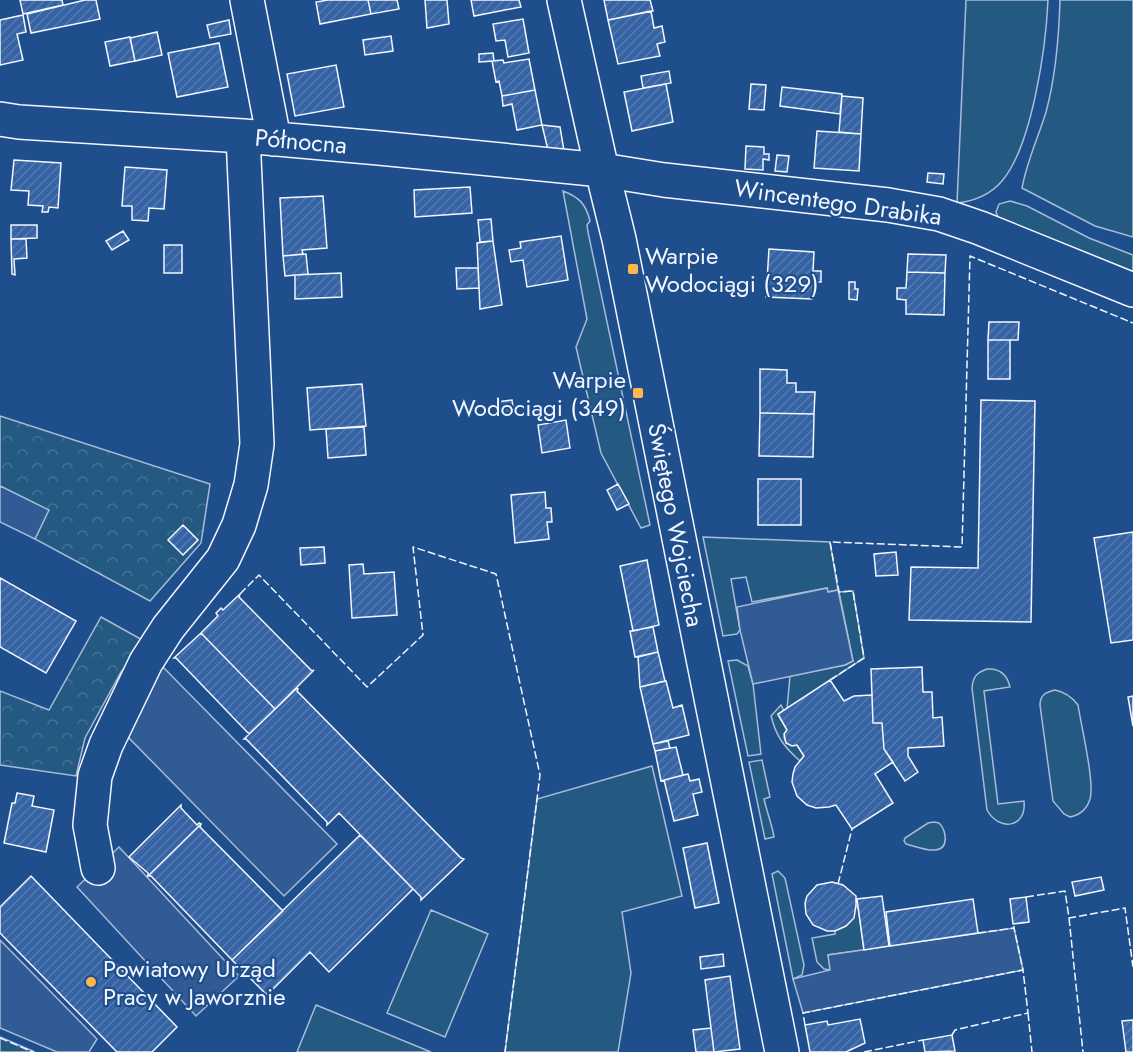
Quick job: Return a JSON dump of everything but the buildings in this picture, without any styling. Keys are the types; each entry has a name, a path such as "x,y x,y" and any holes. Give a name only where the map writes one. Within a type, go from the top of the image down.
{"street":[{"path":"98,868 90,825 95,776 106,745 146,662 168,628 223,559 239,525 251,485 256,444 258,138 247,0"},
{"name":"Świętego Wojciecha","path":"564,0 619,239 782,1052"},
{"name":"Północna","path":"0,119 258,138 602,170"},
{"name":"Wincentego Drabika","path":"602,170 664,180 888,204 939,214 1133,290"}],"green space":[{"path":"966,0 1048,0 1036,95 1022,145 1013,165 1002,181 992,190 976,199 957,203"},
{"path":"1060,0 1133,0 1133,237 1095,226 1022,188 1052,85"},
{"path":"563,191 581,202 590,221 587,225 588,232 650,525 641,528 601,453 576,347 587,319"},
{"path":"1010,201 1027,206 1089,238 1133,255 1133,279 1000,222 996,212 999,204"},
{"path":"0,416 210,484 201,543 150,601 35,539 48,510 0,486"},
{"path":"703,537 830,542 838,590 828,592 827,588 752,602 746,577 731,579 740,630 737,634 723,636"},
{"path":"853,591 864,658 787,709 790,676 845,665 853,661 839,592"},
{"path":"101,617 146,642 121,672 85,738 76,776 0,765 0,691 49,710"},
{"path":"737,660 748,666 753,684 761,754 748,756 728,661"},
{"path":"987,669 1002,673 1010,687 984,691 998,804 1024,801 1021,817 1017,822 1011,824 998,822 987,810 972,688 976,676"},
{"path":"1055,690 1068,695 1078,705 1091,780 1089,803 1083,811 1070,817 1064,814 1053,801 1040,705 1044,694"},
{"path":"781,705 784,711 778,715 787,730 784,739 790,744 797,745 804,756 800,761 789,751 775,730 771,716"},
{"path":"762,760 770,797 764,799 774,837 765,839 749,762"},
{"path":"652,766 682,896 622,912 631,973 618,1052 505,1052 537,799"},
{"path":"928,823 939,823 945,834 945,843 940,849 928,850 906,844 905,838"},
{"path":"778,871 785,878 804,965 802,975 793,979 772,874"},
{"path":"855,905 858,908 864,950 828,955 831,970 824,969 817,962 812,938 835,934 835,930 847,924 852,918"},
{"path":"431,910 488,934 445,1037 387,1013"},
{"path":"316,1005 431,1052 297,1052"},
{"path":"0,1037 35,1052 0,1052"}],"shaded area":[{"path":"0,486 49,510 35,539 0,522"},
{"path":"827,588 828,592 838,590 853,661 845,665 753,684 737,607"},
{"path":"162,666 337,844 284,896 127,736"},
{"path":"119,847 239,976 196,1016 77,887"},
{"path":"1014,928 1023,970 803,1013 793,979 830,970 828,955"},
{"path":"0,940 97,1039 89,1052 57,1052 0,1028"}],"fence":[{"path":"830,680 864,658 853,591 839,592 830,542 962,547 970,256 1133,323"},
{"path":"240,594 259,575 367,687 423,635 413,547 496,574 540,775 505,1052"},
{"path":"838,884 852,829"},
{"path":"1026,897 1065,891 1069,918 1125,908 1133,967"},
{"path":"1069,918 1083,1052"},
{"path":"978,933 1014,928 1014,926"},
{"path":"805,1025 803,1013 1023,970 1014,928"},
{"path":"952,1035 955,1030 1028,1013 1023,970"},
{"path":"1028,1013 1032,1052"},
{"path":"0,1038 33,1052"},
{"path":"864,1052 923,1040"}],"place":[{"name":"Warpie Wodociągi (329)","path":"633,269"},
{"name":"Warpie Wodociągi (349)","path":"638,393"},
{"name":"Powiatowy Urząd Pracy w Jaworznie","path":"91,982"}]}
